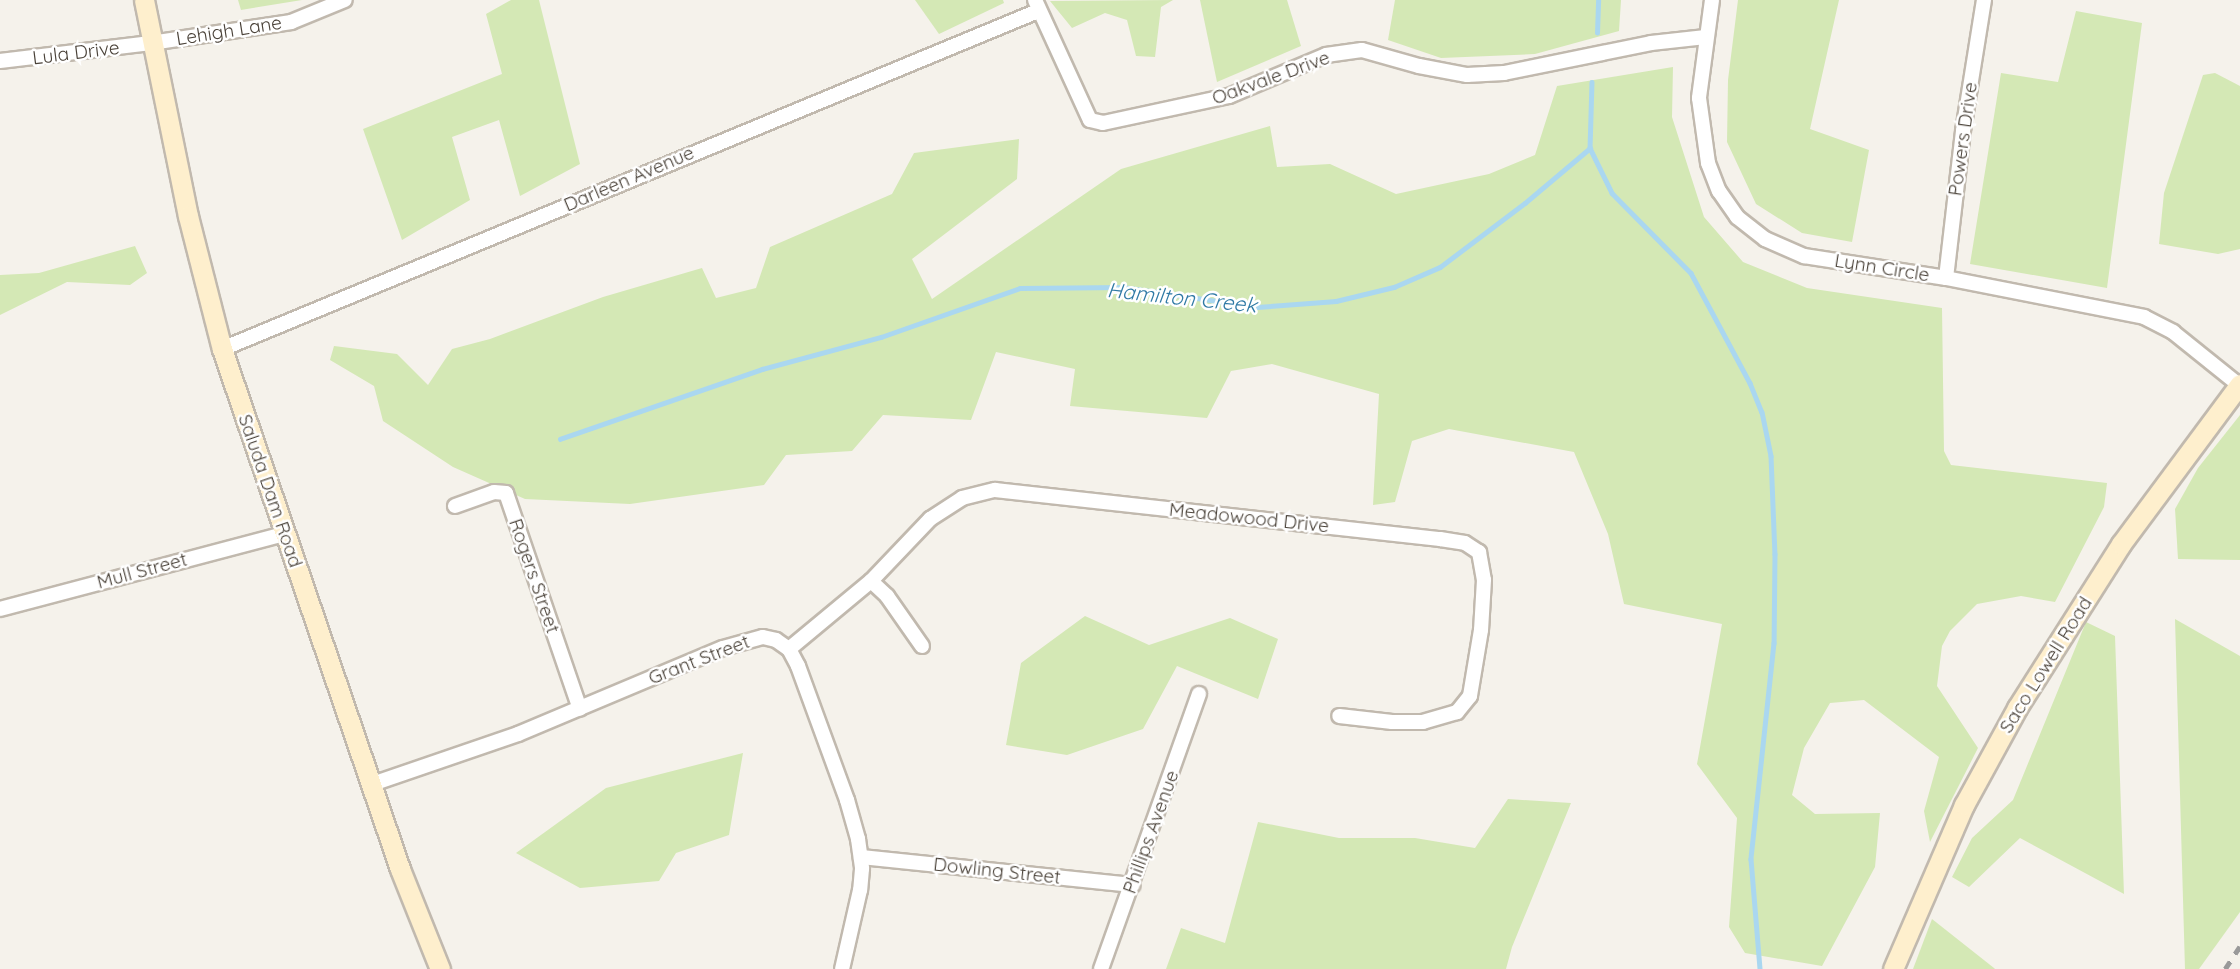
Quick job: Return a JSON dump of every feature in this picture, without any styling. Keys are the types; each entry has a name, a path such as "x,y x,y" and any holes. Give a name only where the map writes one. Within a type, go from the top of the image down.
{"street":[{"name":"Saluda Dam Road","path":"144,0 188,216 222,349 400,869 439,969"},
{"name":"Lehigh Lane","path":"151,43 291,22 345,0"},
{"name":"Lynn Circle","path":"1712,0 1699,98 1708,163 1719,191 1737,217 1765,239 1804,256 1946,278 2144,317 2174,332 2240,384"},
{"name":"Powers Drive","path":"1946,278 1963,131 1984,0"},
{"name":"Oakvale Drive","path":"1036,5 1090,120 1103,123 1229,96 1326,55 1362,50 1419,66 1467,75 1504,73 1651,43 1706,37"},
{"name":"Darleen Avenue","path":"222,349 1036,5"},
{"name":"Lula Drive","path":"0,61 151,43"},
{"name":"Saco Lowell Road","path":"1893,969 1964,805 2017,708 2121,544 2240,384"},
{"name":"Meadowood Drive","path":"789,649 871,581 930,519 962,498 995,490 1440,539 1465,543 1479,552 1484,580 1481,630 1470,696 1457,712 1423,722 1392,722 1339,716"},
{"name":"Rogers Street","path":"455,506 494,492 506,493 580,709"},
{"name":"Mull Street","path":"0,609 284,534"},
{"path":"871,581 887,596 922,646"},
{"name":"Grant Street","path":"372,784 518,734 746,640 763,637 789,649"},
{"path":"789,649 847,800 861,857 860,890 842,969"},
{"name":"Phillips Avenue","path":"1101,969 1133,886 1199,694"},
{"name":"Dowling Street","path":"861,857 1133,886"}],"green space":[{"path":"238,0 302,0 241,10"},
{"path":"511,0 539,0 580,164 520,196 499,120 452,137 470,200 402,240 363,129 502,74 486,14"},
{"path":"915,0 1003,0 1004,3 939,34"},
{"path":"1173,0 1161,7 1155,57 1136,56 1127,20 1105,13 1072,28 1050,1"},
{"path":"1200,0 1287,0 1301,46 1217,82"},
{"path":"1395,0 1621,0 1619,31 1535,54 1441,58 1388,40"},
{"path":"1738,0 1839,0 1810,129 1869,150 1852,242 1802,233 1756,204 1727,142 1728,80"},
{"path":"2076,11 2142,23 2107,288 1970,264 2001,73 2058,82"},
{"path":"1673,67 1672,117 1704,217 1743,262 1807,288 1942,308 1944,451 1951,465 2107,483 2104,507 2055,602 2021,596 1977,604 1950,631 1942,646 1937,686 1978,748 1930,842 1924,811 1939,757 1864,700 1830,703 1804,748 1792,795 1815,814 1880,813 1875,867 1822,966 1745,953 1729,927 1737,818 1697,764 1722,624 1624,604 1608,534 1574,452 1449,429 1412,441 1395,502 1373,505 1379,394 1272,364 1231,371 1207,418 1070,406 1075,369 996,352 971,420 883,415 852,451 786,455 764,485 630,504 525,499 453,467 383,421 374,386 330,360 334,346 397,354 428,385 452,349 490,339 603,297 702,268 716,298 756,288 770,247 892,194 914,153 1019,139 1017,179 912,259 932,299 1121,169 1270,126 1277,167 1330,164 1396,194 1489,174 1535,155 1557,86"},
{"path":"2215,73 2240,86 2240,249 2218,254 2159,244 2164,193 2203,75"},
{"path":"135,246 147,273 130,285 67,282 0,315 0,275 39,273"},
{"path":"2240,415 2240,560 2178,559 2175,509 2198,468"},
{"path":"1085,616 1149,645 1230,618 1278,639 1258,699 1177,666 1143,729 1067,755 1006,745 1021,663"},
{"path":"2175,619 2240,656 2240,912 2199,969 2185,969"},
{"path":"2086,622 2115,636 2124,894 2020,838 1969,887 1952,877 1972,838 2013,800"},
{"path":"743,753 729,835 676,853 659,881 580,888 516,853 606,788"},
{"path":"1508,799 1571,803 1512,947 1506,969 1166,969 1181,928 1225,943 1258,822 1339,838 1415,838 1475,848"},
{"path":"1932,919 1994,968 1995,969 1913,969"}],"waterway":[{"name":"Hamilton Creek","path":"1597,33 1598,0"},
{"path":"1592,82 1590,148 1612,193 1691,273 1750,383 1762,412 1771,456 1775,554 1774,643 1751,859 1760,969"},
{"name":"Hamilton Creek","path":"560,439 762,369 881,337 1020,288 1123,287 1257,307 1336,301 1394,287 1440,267 1525,203 1590,148"}],"railway":[{"path":"2225,969 2240,946"}]}
